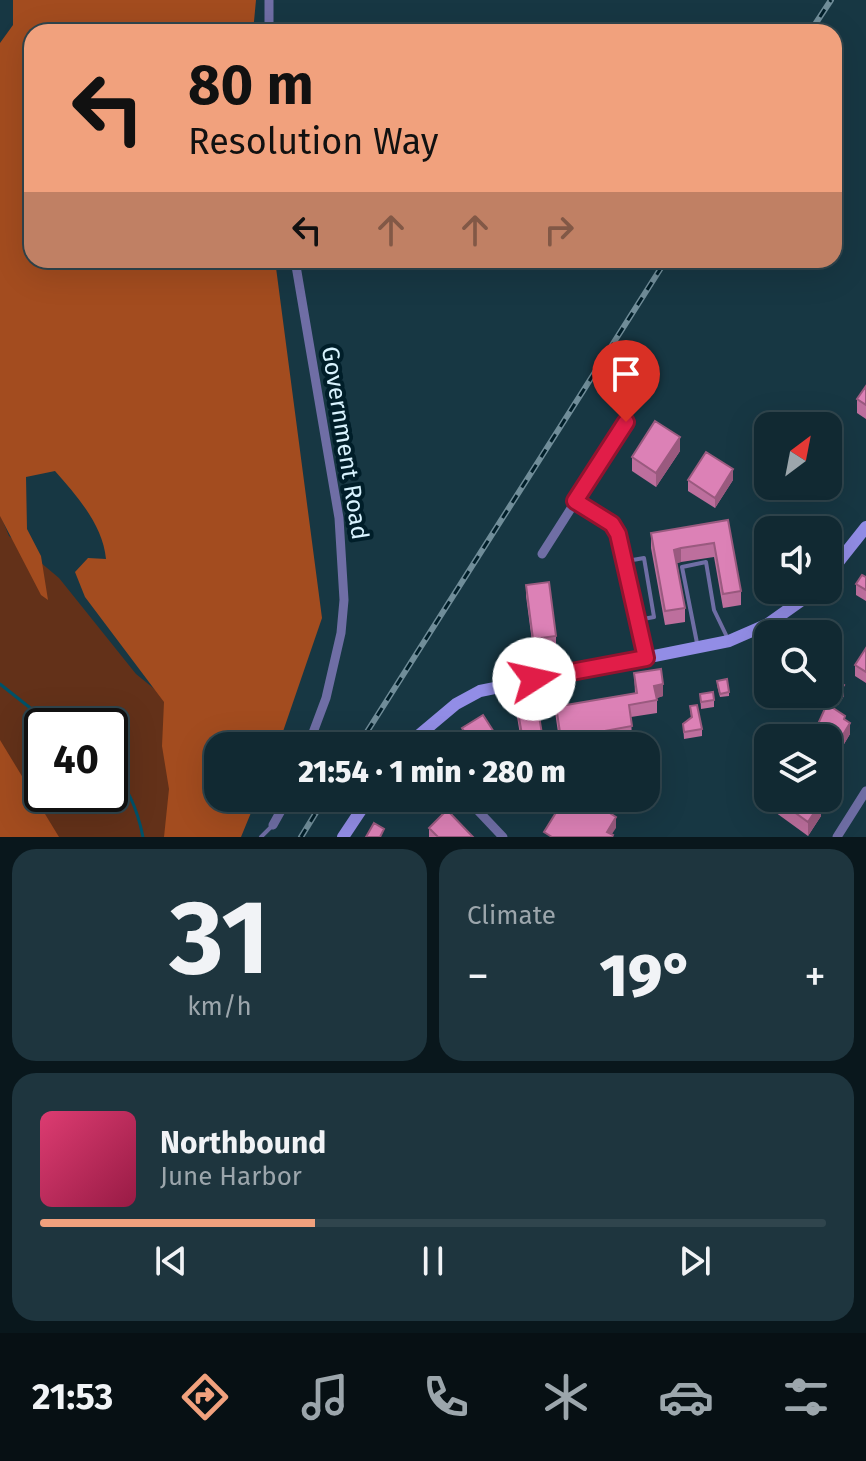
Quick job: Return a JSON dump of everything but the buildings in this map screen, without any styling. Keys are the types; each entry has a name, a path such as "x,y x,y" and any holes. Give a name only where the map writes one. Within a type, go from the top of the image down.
{"street":[{"path":"269,0 269,24"},
{"name":"Government Road","path":"296,268 339,518 344,600 341,633 326,698 313,732"},
{"path":"542,554 626,422"},
{"path":"575,501 612,524 626,561 646,658"},
{"path":"842,559 864,534"},
{"path":"424,732 456,704 480,691 729,641 768,624 796,604"},
{"path":"837,837 866,791"},
{"path":"273,825 280,812"},
{"path":"343,837 360,812"},
{"path":"479,812 503,837"}],"lane":[{"path":"626,561 644,558 649,577 654,617 638,620"},
{"path":"698,648 682,567 706,562 714,610 729,641"},
{"path":"261,837 273,825"}],"shaded area":[{"path":"13,0 256,0 254,24 24,24 24,268 276,268 322,618 283,732 204,732 204,812 251,812 241,837 164,837 169,789 162,746 164,702 85,597 75,572 88,558 106,559 100,534 80,501 55,471 26,477 27,529 41,556 48,600 41,595 0,516 0,43 13,25"},
{"path":"0,514 9,536 59,578 136,674 168,700 178,837 0,837"},
{"path":"0,740 24,779 24,812 44,812 59,837 0,837"}],"waterway":[{"path":"0,684 30,708"},
{"path":"128,794 143,837"}],"railway":[{"path":"815,24 831,0"},
{"path":"367,732 661,268"},
{"path":"301,837 316,812"}],"route":[{"path":"534,679 646,658 618,534 612,524 575,501 626,422"}]}
